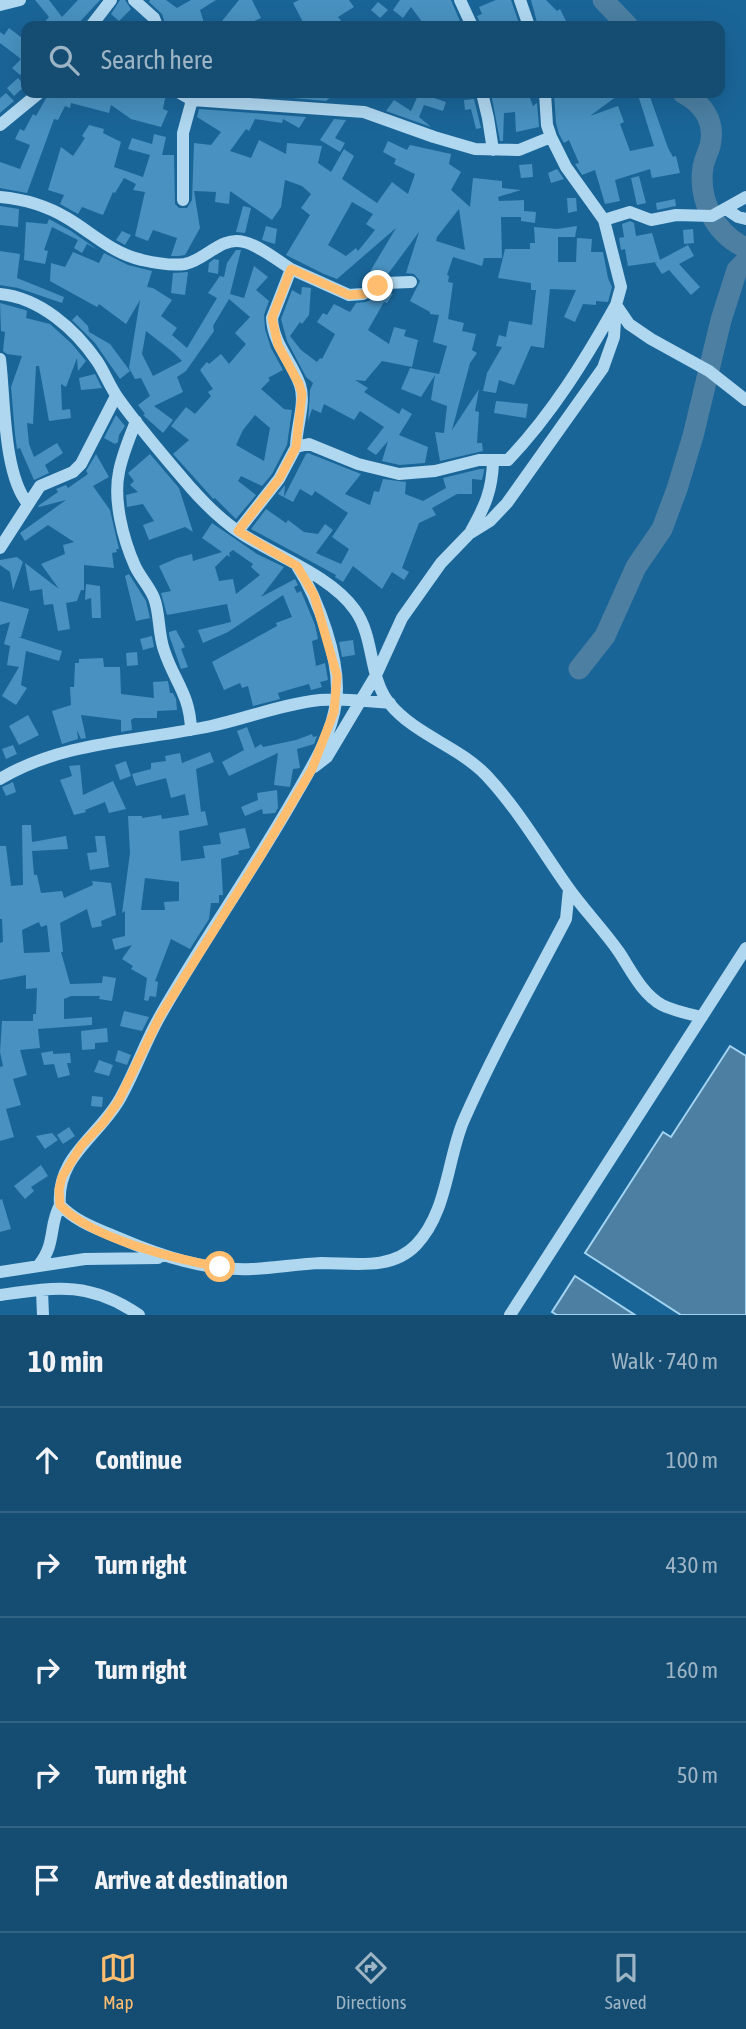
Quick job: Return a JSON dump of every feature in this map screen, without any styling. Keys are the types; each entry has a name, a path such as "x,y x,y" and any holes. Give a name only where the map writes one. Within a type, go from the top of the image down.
{"street":[{"path":"0,5 20,0"},
{"path":"95,21 111,0"},
{"path":"134,0 155,21"},
{"path":"460,0 470,21"},
{"path":"520,0 527,21"},
{"path":"0,125 33,98"},
{"path":"189,98 364,112 475,149 519,150 551,138"},
{"path":"483,98 493,150"},
{"path":"312,769 327,757 376,675 402,618 441,562 469,534 489,521 507,503 603,368 614,337 616,304 621,286 604,220 566,167 551,138 547,125 545,98"},
{"path":"183,200 183,133 192,100"},
{"path":"0,197 26,200 65,216 109,246 138,259 171,265 185,264 197,260 218,245 230,241 244,242 291,269 349,295 363,294 385,283 411,282"},
{"path":"604,220 630,212 650,220 676,215 712,216 746,197"},
{"path":"726,209 746,219"},
{"path":"238,531 279,479 296,447 302,394 278,345 272,318 291,269"},
{"path":"0,295 12,296 34,305 67,327 98,363 116,396 211,509 238,531 337,592 355,609 366,631 380,689 390,703 407,722 485,775 508,801 569,889 620,954 630,974 660,1004 702,1017"},
{"path":"616,304 629,324 709,371 746,400"},
{"path":"296,447 309,444 358,464 399,474 435,471 479,460 508,460 531,437 568,386 616,304"},
{"path":"0,359 7,449 20,490 28,504"},
{"path":"0,548 40,486 74,472 81,464 116,396"},
{"path":"136,421 118,472 118,503 135,566 154,599 162,643 191,712 191,730"},
{"path":"469,534 488,500 492,462"},
{"path":"37,1266 48,1253 55,1214 60,1205 62,1177 81,1146 118,1102 160,1016 312,769 334,712 337,676 314,595 297,566"},
{"path":"0,779 47,757 191,730 265,710 337,699 390,703"},
{"path":"0,1272 111,1258 169,1258 220,1267 251,1269 325,1263 361,1266 402,1256 415,1247 426,1233 435,1214 462,1124 566,919 569,889"},
{"path":"510,1315 746,948"},
{"path":"60,1205 80,1222 169,1258"},
{"path":"0,1295 79,1289 120,1302 139,1315"},
{"path":"42,1291 43,1315"}],"water":[{"path":"730,1046 746,1056 746,1315 681,1315 585,1253 663,1132 671,1137"},
{"path":"575,1276 635,1315 557,1315 552,1312"}],"building":[{"path":"35,0 49,0 62,17 78,0 100,0 81,21 45,21 49,17"},
{"path":"120,0 125,0 131,9 119,21 111,14"},
{"path":"166,0 177,8 191,0 216,0 200,10 203,21 164,21 162,14 149,2"},
{"path":"239,0 252,0 261,18 254,21 222,21"},
{"path":"299,0 349,0 354,7 338,17 341,21 302,21 293,3"},
{"path":"400,0 451,0 460,21 421,21 411,7 403,18 393,10"},
{"path":"496,0 511,0 518,21 479,21 477,16 482,14 479,7"},
{"path":"531,0 546,0 557,11 560,9 566,21 537,21"},
{"path":"378,2 388,10 380,18 371,10"},
{"path":"9,28 21,37 21,59 0,43 0,32 4,35"},
{"path":"21,59 20,75 12,68"},
{"path":"18,78 21,81 21,90 14,96 7,88"},
{"path":"6,93 14,101 0,113 0,98"},
{"path":"46,98 165,98 163,109 168,111 161,127 131,119 111,105 109,113 71,103 70,108 65,106 58,120 54,119 27,193 0,188 0,162 20,169 30,145 15,139 20,129 24,131 33,114 36,116"},
{"path":"292,98 329,98 326,101"},
{"path":"417,98 434,98 446,102 443,111 424,105 419,117 431,127 386,111 394,100 411,111"},
{"path":"492,98 530,98 533,106 537,103 539,127 516,132 515,112 504,113 503,141 500,141"},
{"path":"554,98 614,98 590,116 618,106 624,122 620,124 630,151 654,146 639,98 650,98 668,148 673,157 676,156 680,173 652,178 650,169 615,180 620,201 605,204 595,170 582,175 575,164 579,163 569,140 564,143 556,123"},
{"path":"474,99 481,128 476,129 471,109 465,110 464,100"},
{"path":"199,109 306,117 299,128 283,119 282,123 255,119 249,131 246,129 230,151 251,158 259,140 286,154 287,143 322,146 318,163 331,172 344,149 354,156 342,179 377,203 392,182 408,194 415,174 394,164 396,159 383,152 388,141 407,150 410,145 451,154 449,164 461,172 451,190 470,207 473,178 502,181 502,188 521,190 498,197 499,201 524,200 524,211 536,212 535,223 521,221 521,217 501,217 502,258 484,258 482,266 453,257 447,275 448,282 453,283 448,319 464,323 462,331 476,334 472,350 477,353 470,363 452,430 479,389 475,411 479,412 477,443 482,443 483,451 440,461 435,432 444,433 447,406 431,400 435,375 421,397 401,389 410,368 439,374 447,346 433,342 439,315 430,314 410,301 420,281 414,274 406,273 419,232 388,274 362,285 396,228 337,279 324,274 286,255 310,215 301,208 311,194 302,186 285,180 281,207 272,220 230,191 229,204 215,202 216,192 194,191 200,228 185,255 179,256 171,256 177,238 153,230 148,241 135,236 145,192 133,190 136,184 124,178 115,193 113,192 103,215 82,207 78,214 60,204 64,195 48,190 61,147 73,156 85,138 82,136 89,125 104,129 103,133 121,142 114,167 143,177 150,155 128,149 132,138 152,144 154,134 166,137 162,155 174,155 175,204 179,208 187,208 192,200 194,143 211,145 221,132 197,117","holes":["352,202 373,214 366,224 375,230 358,251 356,248 346,256 328,245","459,209 465,250 436,241"]},
{"path":"334,119 346,120 335,138 345,143 340,152 320,140"},
{"path":"532,164 533,177 521,178 519,165"},
{"path":"557,169 564,179 551,183 548,173"},
{"path":"639,176 646,203 637,205 631,178"},
{"path":"567,198 576,198 577,211 568,213"},
{"path":"675,199 676,206 657,210 656,203"},
{"path":"0,206 19,209 18,227 0,225"},
{"path":"243,206 251,208 245,233 236,232"},
{"path":"49,219 98,250 87,244 82,253 74,248 78,240 52,227 44,250 48,251 45,264 24,260 26,222 47,224"},
{"path":"630,221 634,223 636,236 652,233 660,260 688,245 694,256 679,264 700,287 691,295 669,270 662,274 655,263 657,262 628,266 625,249 621,250 619,238 624,237 622,224"},
{"path":"266,226 277,229 275,244 262,240"},
{"path":"577,226 575,237 558,237 558,262 576,262 577,238 592,239 591,252 603,252 612,287 608,302 583,304 575,322 564,317 576,290 550,289 544,348 531,346 514,385 499,380 496,393 483,391 487,373 502,347 496,346 499,335 506,337 509,321 532,325 536,290 531,290 531,283 498,278 505,249 530,249 530,243 535,243 534,227 557,229"},
{"path":"693,229 694,243 684,244 683,230"},
{"path":"122,231 131,235 125,245 116,240"},
{"path":"236,250 241,250 230,294 244,298 254,266 268,277 256,290 269,301 264,315 265,329 271,348 283,370 268,378 270,380 261,389 284,409 292,410 287,445 272,474 262,486 241,476 238,481 256,495 236,519 213,499 173,454 189,440 171,426 186,407 195,414 211,396 208,392 213,389 200,370 207,362 209,364 221,354 229,364 246,344 235,333 250,317 229,299 213,326 214,331 186,371 177,377 183,392 154,406 173,420 163,433 143,415 145,414 138,405 150,396 141,378 135,379 129,368 140,300 126,324 99,304 97,307 50,281 51,263 65,267 73,252 99,263 104,253 128,265 152,271 147,287 172,300 161,316 177,328 172,335 187,348 217,298 208,293 220,276 224,277 227,263","holes":["146,331 174,353 182,361 153,376 142,354","255,415 270,428 264,461 236,445 243,430"]},
{"path":"0,251 20,254 17,278 64,297 62,303 18,288 0,285"},
{"path":"214,259 219,260 218,274 208,272 209,263"},
{"path":"188,272 185,295 171,293 173,273"},
{"path":"302,287 311,288 309,315 290,336 301,350 317,362 322,359 335,334 317,322 323,313 327,315 334,304 350,312 356,303 366,302 387,292 393,294 387,303 384,302 368,330 389,344 394,327 406,330 404,336 418,340 412,367 382,361 365,381 355,380 368,388 364,392 399,414 402,408 412,414 399,435 428,447 425,463 400,465 382,461 388,441 376,455 367,449 384,427 360,411 354,420 324,404 321,413 312,409 308,421 313,383 306,377 287,341 281,319 292,290 301,295"},
{"path":"0,303 27,311 26,318 50,324 86,361 78,371 77,358 66,387 61,384 62,410 70,409 71,418 49,421 39,366 36,366 33,424 27,423 29,444 34,457 57,443 63,453 45,465 49,473 34,480 20,448 17,449 15,434 11,387 22,356 3,351 5,332 1,331"},
{"path":"77,315 88,326 89,332 110,344 130,371 120,379 95,343 72,320"},
{"path":"95,374 102,388 81,390 79,378"},
{"path":"496,401 528,404 526,418 494,413"},
{"path":"116,415 125,426 115,444 104,438"},
{"path":"308,453 361,474 345,494 370,505 374,491 379,492 383,479 406,482 405,494 423,501 446,488 443,478 480,469 484,471 482,480 472,479 472,494 457,494 432,508 436,515 419,523 402,568 409,572 404,580 392,572 382,589 353,566 343,582 335,577 336,575 251,529 266,509 304,532 318,534 325,524 333,530 316,553 341,564 349,549 332,537 348,513 315,491 312,496 300,489 293,502 278,494 285,485 284,497"},
{"path":"96,454 109,477 93,486 110,510 119,549 112,553 114,568 84,565 84,590 81,590 77,601 66,603 70,629 58,631 53,604 44,605 42,589 30,591 25,563 59,589 41,564 65,554 63,545 74,542 48,525 25,541 20,533 66,500 38,506 58,492 56,489 66,485 68,488 88,474 86,471"},
{"path":"150,454 179,488 193,532 185,527 149,540 143,525 154,521 143,504 127,507 126,495 138,492 130,485 134,481 128,473"},
{"path":"212,523 257,554 284,567 261,597 295,579 298,585 294,587 297,593 301,591 315,625 318,639 312,641 316,666 325,663 328,680 320,682 322,687 311,690 309,684 298,687 278,693 280,699 253,706 248,686 242,688 240,683 224,690 212,662 277,626 276,623 292,617 283,595 228,632 203,643 198,630 231,622 227,604 167,615 161,593 171,591 159,566 192,554 193,561 222,552 202,538","holes":["233,550 253,564 251,567 260,575 236,594 233,579 219,581 215,567 227,555 230,557 229,553"]},
{"path":"17,557 23,562 13,590 10,572 0,565 0,560"},
{"path":"129,574 146,601 150,618 136,621 125,576"},
{"path":"86,584 100,586 101,618 92,618 91,598 85,600"},
{"path":"0,601 29,609 21,637 18,637 62,651 59,661 26,651 21,685 27,688 16,705 2,696 19,667 7,665 10,646 4,644 10,622 0,625"},
{"path":"176,630 185,647 181,649 188,667 181,669 169,635 169,632"},
{"path":"152,636 154,647 143,650 140,639"},
{"path":"353,640 355,655 342,657 339,642"},
{"path":"137,652 138,665 127,666 126,653"},
{"path":"103,658 104,667 120,667 121,694 154,698 153,682 168,681 170,693 173,693 176,699 177,710 157,711 157,718 134,718 131,720 132,730 121,732 121,720 81,715 86,738 81,739 77,730 78,739 62,744 52,711 71,705 70,687 74,687 75,663 79,663 79,659"},
{"path":"28,715 39,735 19,745 9,726"},
{"path":"247,727 255,748 261,744 263,747 312,734 313,737 317,736 314,744 297,749 300,768 293,769 290,787 274,785 278,753 229,776 222,762 244,750 237,731"},
{"path":"13,745 17,754 6,759 2,749"},
{"path":"210,752 214,762 196,769 201,812 205,811 208,825 179,831 181,861 205,858 203,846 221,844 219,833 245,828 250,848 221,859 223,895 219,895 219,903 211,903 209,919 190,949 171,939 155,981 158,982 156,997 150,996 148,1001 144,1000 147,978 131,969 133,966 122,959 132,945 115,950 112,939 125,936 125,911 122,913 130,853 128,816 142,818 161,815 162,819 189,815 185,794 171,798 166,778 136,786 132,774 151,769 151,763 166,761 165,756 180,753 182,763","holes":["145,878 179,882 179,901 164,902 165,910 141,910"]},
{"path":"126,761 131,776 120,780 115,765"},
{"path":"80,765 83,795 113,781 126,809 109,813 105,802 74,815 60,780 72,776 69,766"},
{"path":"13,782 16,792 6,796 2,787"},
{"path":"277,790 278,808 275,813 263,814 262,809 245,816 241,807 258,800 257,793"},
{"path":"22,825 31,825 32,842 66,836 68,849 32,851 34,875 37,875 41,893 62,891 64,898 93,885 92,881 111,883 116,915 101,921 102,926 92,928 87,909 60,923 61,952 70,984 102,983 103,976 116,978 112,1001 99,999 100,996 71,996 64,999 64,1019 92,1017 92,1025 38,1029 40,1048 20,1050 27,1075 13,1079 21,1105 6,1109 14,1137 0,1141 2,1021 33,1021 33,1014 36,1014 37,988 26,989 26,975 0,980 0,943 3,942 0,919 0,846 6,846 11,886 23,885","holes":["39,922 41,927 47,925 50,952 24,953 22,930"]},
{"path":"95,836 105,836 109,867 90,870 87,853 97,852"},
{"path":"124,1011 149,1017 142,1031 120,1026"},
{"path":"107,1028 108,1042 95,1043 95,1049 82,1050 81,1031"},
{"path":"118,1050 131,1055 127,1065 115,1061"},
{"path":"53,1051 53,1054 70,1053 71,1063 67,1063 70,1075 58,1078 54,1064 44,1065 41,1053"},
{"path":"99,1060 113,1065 109,1076 94,1072"},
{"path":"92,1096 103,1097 102,1107 91,1106"},
{"path":"69,1127 75,1136 63,1144 57,1135"},
{"path":"52,1133 58,1140 45,1149 36,1136"},
{"path":"41,1165 48,1176 31,1187 34,1191 25,1199 14,1186"},
{"path":"2,1199 11,1229 0,1232 0,1200"}],"waterway":[{"path":"603,0 623,21"},
{"path":"690,98 702,108 711,129 702,179 706,203 717,225 735,242 746,248"},
{"path":"579,669 605,636 636,567 662,529 693,436 721,320 737,270 746,261"}],"route":[{"path":"220,1267 169,1258 80,1222 60,1205 59,1190 62,1177 81,1146 118,1102 160,1016 261,855 312,769 323,744 337,699 337,676 314,595 297,566 238,531 279,479 296,447 302,394 278,345 272,318 291,269 349,295 363,294 378,286"}]}
